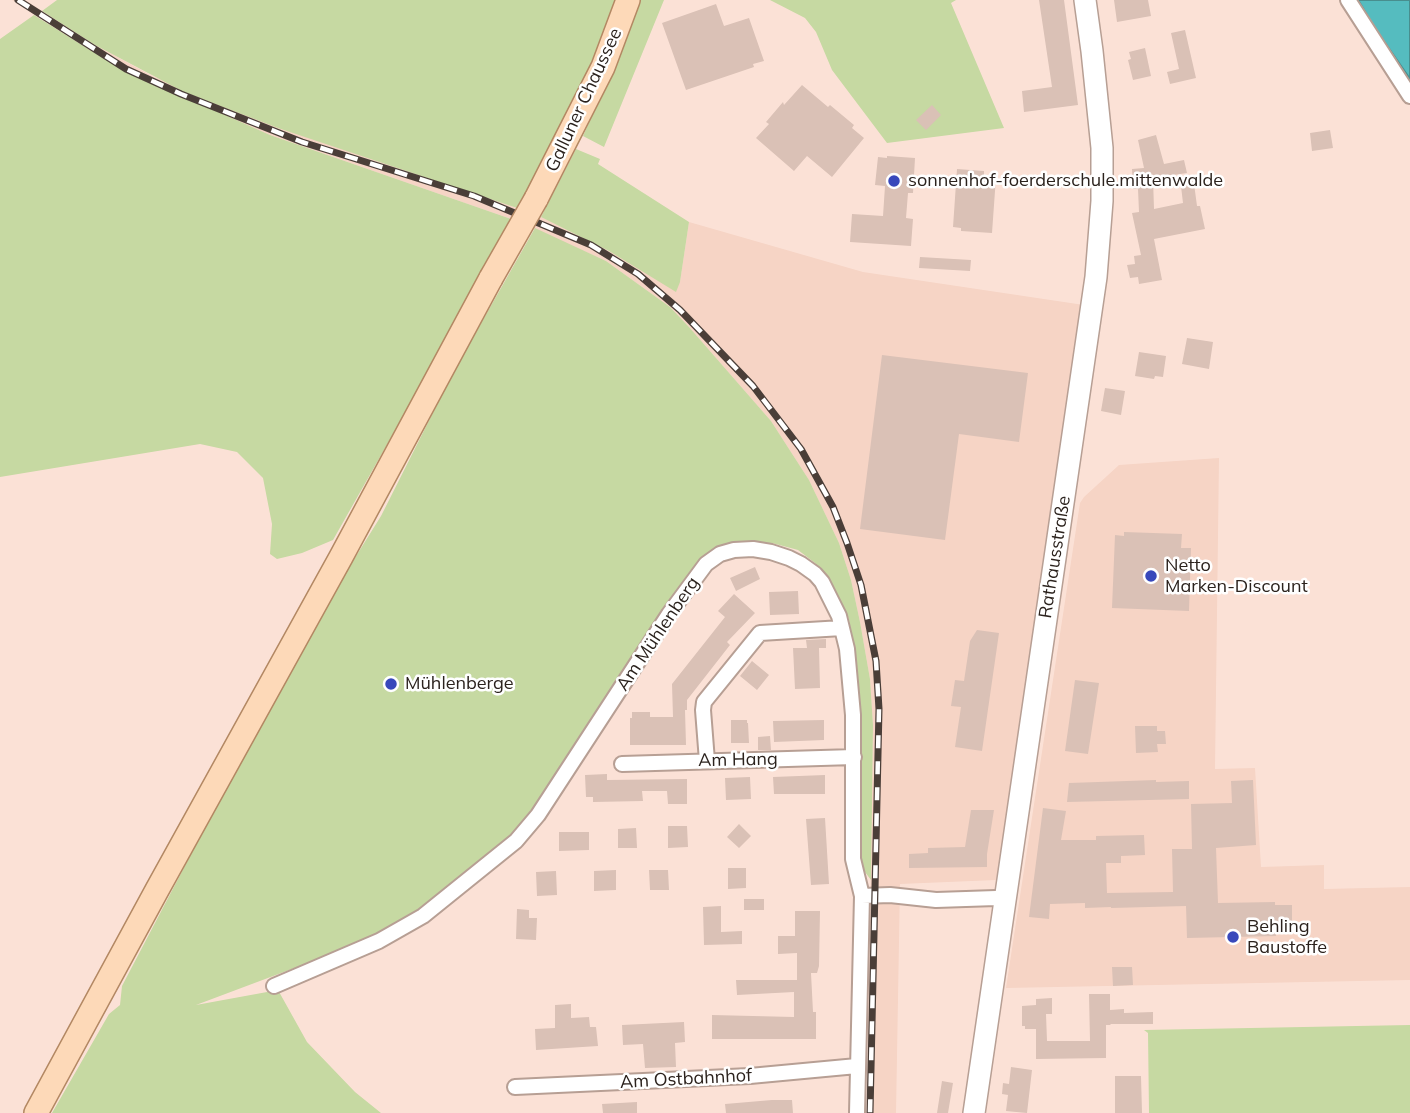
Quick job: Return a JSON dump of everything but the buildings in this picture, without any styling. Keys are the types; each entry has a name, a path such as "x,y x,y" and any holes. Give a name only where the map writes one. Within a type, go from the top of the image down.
{"main road":[{"name":"Galluner Chaussee","path":"36,1113 536,199 603,67 628,0"},
{"name":"Rathausstraße","path":"974,1113 1090,325 1100,236 1102,148 1085,0"}],"street":[{"path":"1348,0 1410,96"},
{"name":"Am Mühlenberg","path":"274,986 379,941 423,916 516,841 538,815 690,585 706,564 720,554 734,550 753,549 802,564 822,582 833,603 842,628 850,673 854,757 853,859 862,896"},
{"path":"707,761 704,702 760,633 842,628"},
{"name":"Am Hang","path":"622,764 854,757"},
{"path":"856,1113 862,896 890,895 936,901 1004,899"},
{"name":"Am Ostbahnhof","path":"514,1087 750,1076 857,1066"}],"shaded area":[{"path":"12,0 25,0 95,45 154,77 541,217 680,282 689,222 863,272 1084,305 1038,635 996,880 900,884 896,1113 867,1113 873,725 870,679 860,622 839,543 809,480 771,421 670,307 606,261 514,220 270,135 181,96 90,50"},
{"path":"1219,458 1215,769 1255,768 1261,867 1324,865 1324,889 1410,887 1410,980 1006,988 1080,503 1119,465"}],"green space":[{"path":"57,0 615,0 600,45 555,146 520,209 278,128 184,92 95,45 42,11"},
{"path":"639,0 664,0 604,147 583,136 617,60"},
{"path":"770,0 956,0 951,3 1004,128 887,143 832,70 816,32 805,18"},
{"path":"34,15 90,50 149,81 270,135 514,220 333,540 302,553 277,559 270,554 272,524 263,478 237,452 200,444 0,477 0,39"},
{"path":"576,149 600,159 598,164 689,222 680,282 676,292 609,251 541,217"},
{"path":"535,228 606,261 670,307 771,421 809,480 839,543 851,580 870,679 873,725 871,880 862,868 859,841 860,703 849,619 834,588 815,563 798,550 772,543 721,546 701,565 532,814 513,836 420,909 377,937 196,1005 278,990 307,1042 355,1092 381,1113 52,1113 109,1014 120,1005 122,986 210,818 348,569 381,516 454,371"},
{"path":"1410,1025 1410,1113 1149,1113 1148,1033 1144,1030"}],"water":[{"path":"1358,0 1410,0 1410,79 1374,27"}],"railway":[{"path":"18,0 126,69 181,94 302,142 474,196 591,245 638,274 680,310 753,386 801,449 833,507 861,585 876,661 879,709 870,1113"}],"place":[{"name":"sonnenhof-foerderschule.mittenwalde","path":"894,181"},
{"name":"Netto Marken-Discount","path":"1151,576"},
{"name":"Mühlenberge","path":"391,684"},
{"name":"Behling Baustoffe","path":"1233,937"}]}
